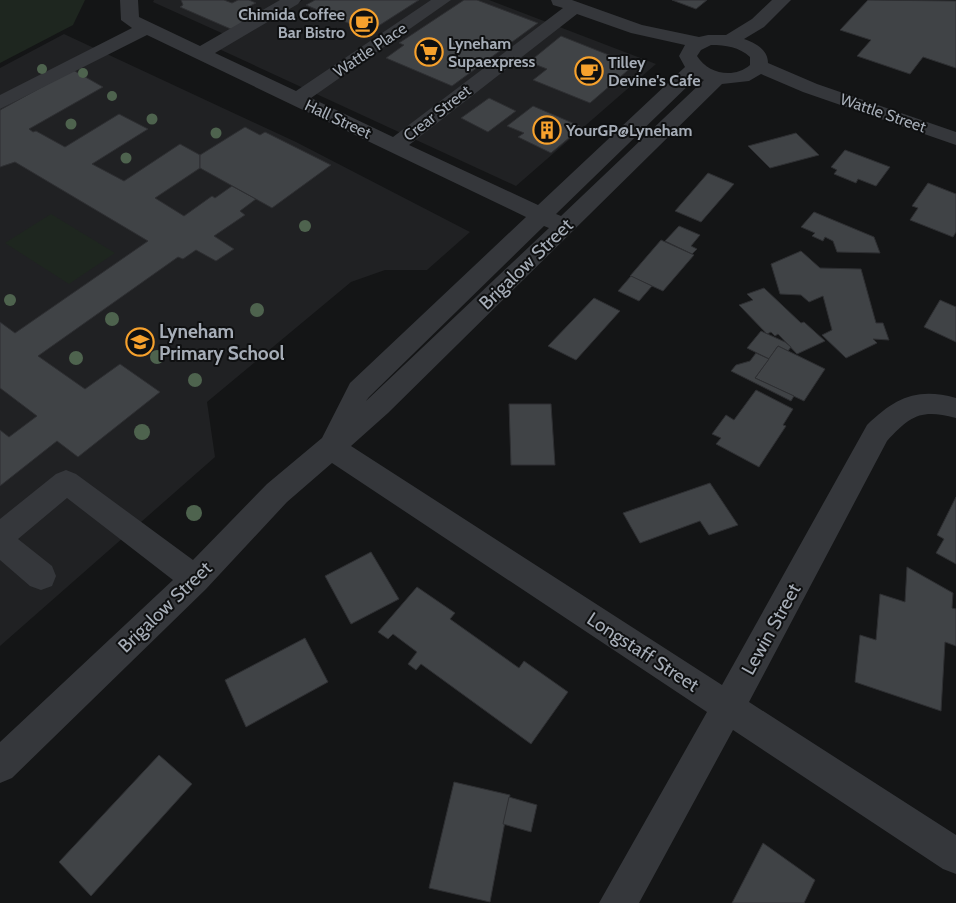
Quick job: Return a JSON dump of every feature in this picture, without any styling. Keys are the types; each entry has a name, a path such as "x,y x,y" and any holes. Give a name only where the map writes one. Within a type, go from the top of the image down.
{"street":[{"name":"Hall Street","path":"129,0 130,20 565,226"},
{"path":"200,54 292,0"},
{"name":"Wattle Place","path":"297,100 442,0"},
{"path":"557,0 637,29 694,55 718,77 753,65"},
{"path":"730,40 758,23 782,0"},
{"name":"Crear Street","path":"395,146 576,7"},
{"path":"753,65 758,23"},
{"path":"0,103 146,28"},
{"path":"694,55 708,40 730,40 748,47 753,65"},
{"name":"Brigalow Street","path":"330,448 359,390 541,215 694,55"},
{"name":"Wattle Street","path":"753,65 810,88 956,139"},
{"name":"Brigalow Street","path":"0,766 195,579 277,493 379,406 718,77"},
{"name":"Lewin Street","path":"618,903 728,707 877,433 894,414 919,402 956,408"},
{"name":"Longstaff Street","path":"330,448 956,856"},
{"path":"0,537 66,482 195,579"},
{"path":"0,542 41,576"}],"shaded area":[{"path":"0,0 85,0 73,25 0,63"},
{"path":"154,0 287,0 226,35 153,2"},
{"path":"303,0 489,0 656,64 516,186 219,49"},
{"name":"Lyneham Primary School","path":"64,34 296,142 470,232 427,270 385,270 351,282 207,402 215,457 0,646 0,68"},
{"path":"51,214 115,253 69,284 5,243"}],"building":[{"path":"181,0 224,0 232,3 238,0 249,0 256,3 244,9 258,15 233,30 180,7 183,5"},
{"path":"315,0 419,0 369,32 306,5"},
{"path":"464,0 477,0 538,23 452,86 386,58 404,45 399,43"},
{"path":"672,0 707,0 696,9"},
{"path":"868,0 956,1 956,68 923,57 910,74 857,56 871,40 840,30"},
{"path":"561,36 634,65 590,103 533,80 547,69 529,62"},
{"path":"73,70 103,87 29,129 33,132 36,131 65,147 119,114 148,129 92,164 124,181 180,144 200,155 200,168 155,198 184,216 212,196 215,198 232,186 256,199 240,211 245,215 214,236 234,249 216,261 196,250 183,259 178,257 38,356 85,389 120,364 160,392 78,457 57,441 0,486 0,430 9,437 37,416 0,388 0,322 15,333 148,241 15,162 0,167 0,110"},
{"path":"489,98 516,111 488,132 461,118"},
{"name":"YourGP@Lyneham","path":"533,106 582,127 551,153 518,137 524,133 507,126"},
{"path":"245,127 260,135 265,132 331,165 272,208 200,168 200,155"},
{"path":"796,133 819,155 770,168 748,146"},
{"path":"845,150 890,167 876,186 858,179 856,183 834,174 837,170 831,167"},
{"path":"708,173 734,184 701,222 675,211"},
{"path":"928,183 956,194 956,232 953,237 910,220 918,208 912,206"},
{"path":"814,212 874,237 880,253 837,252 833,241 825,237 823,241 812,236 815,233 801,227"},
{"path":"679,226 700,235 691,246 697,249 692,254 665,241"},
{"path":"661,240 694,255 663,291 630,276"},
{"path":"801,251 820,268 861,269 876,323 883,323 889,340 873,339 877,343 846,358 822,335 832,330 823,296 809,302 801,295 780,294 771,264"},
{"path":"631,276 652,286 639,301 618,291"},
{"path":"764,288 801,323 804,322 825,341 797,354 778,334 775,336 771,332 767,334 739,305 753,300 747,294"},
{"path":"594,298 620,311 576,360 548,346"},
{"path":"940,300 956,307 956,342 924,327"},
{"path":"761,331 785,342 791,347 788,351 778,346 769,359 747,348"},
{"path":"778,346 825,369 804,401 755,378"},
{"path":"756,353 769,359 755,378 794,396 791,401 731,371 736,365 750,361"},
{"path":"756,390 793,409 783,425 786,426 759,467 716,444 721,438 712,434 726,415 734,420"},
{"path":"509,404 551,404 555,465 511,465"},
{"path":"710,483 738,525 709,535 700,521 640,543 623,513"},
{"path":"956,497 956,564 936,553 944,539 937,535"},
{"path":"371,552 399,599 351,624 325,576"},
{"path":"907,567 953,593 952,608 956,609 956,646 945,642 941,711 855,682 860,635 876,640 880,594 905,602"},
{"path":"417,587 455,613 450,619 519,668 524,661 568,692 531,744 421,664 416,670 408,664 417,652 393,634 388,639 378,632"},
{"path":"305,638 328,682 246,727 225,680"},
{"path":"159,755 192,784 91,896 59,862"},
{"path":"454,782 510,795 490,902 429,888"},
{"path":"509,797 537,805 531,832 503,824"},
{"path":"763,843 815,880 804,903 732,903"}],"place":[{"name":"Chimida Coffee Bar Bistro","path":"364,23"},
{"name":"Lyneham Supaexpress","path":"429,52"},
{"name":"Tilley Devine's Cafe","path":"589,71"},
{"name":"YourGP@Lyneham","path":"547,130"},
{"name":"Lyneham Primary School","path":"140,342"}]}
